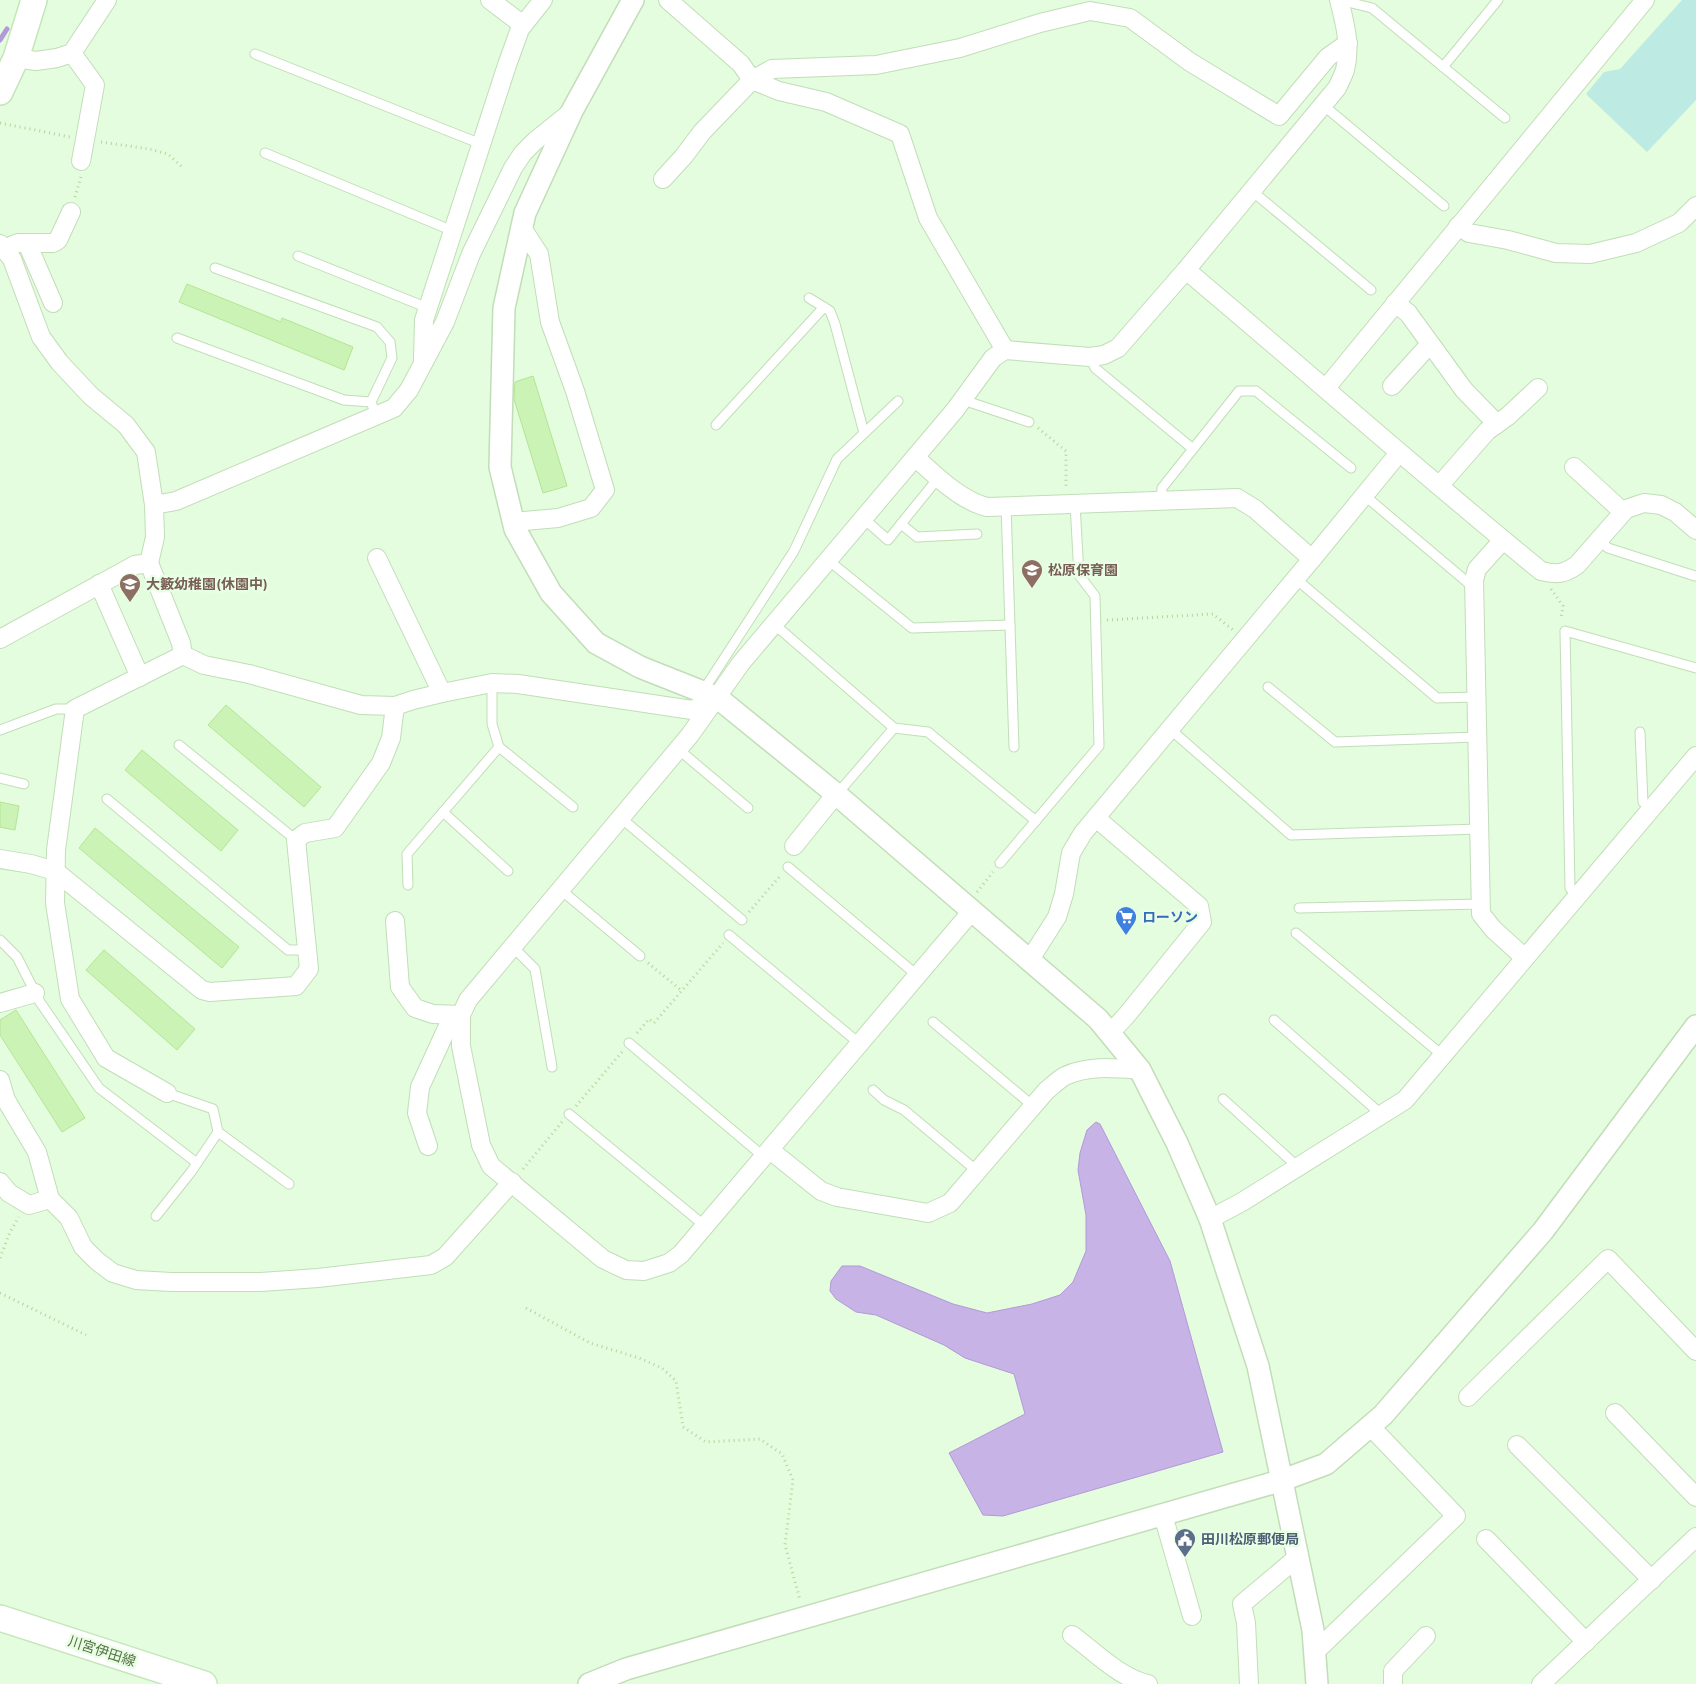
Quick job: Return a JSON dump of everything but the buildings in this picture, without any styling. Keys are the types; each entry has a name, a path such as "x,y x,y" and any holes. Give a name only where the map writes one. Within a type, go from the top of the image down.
{"main road":[{"path":"6,72 34,0"},
{"name":"川宮伊田線","path":"0,1618 204,1684"}],"street":[{"path":"6,72 36,61 57,58 72,53 107,0"},
{"path":"490,0 523,25"},
{"path":"423,362 424,320 481,144 520,28 542,0"},
{"path":"633,0 572,111 526,213 504,308 500,467 515,529 551,593 596,642 640,667 710,695 836,794 1098,1019 1140,1070 1177,1143 1210,1219 1258,1366 1313,1630 1317,1684"},
{"path":"668,0 741,64 752,80 779,91 826,102 900,134 928,218 1005,350"},
{"path":"183,655 204,665 249,674 360,705 395,706 442,693 492,683 518,684 692,710 710,695 741,663 864,518 993,358 1005,350 1090,357 1104,355 1118,348 1186,270 1337,88 1345,70 1348,43 1346,25 1339,0"},
{"path":"1326,388 1645,0"},
{"path":"663,179 702,132 752,80 772,69 876,65 951,50 1040,23 1090,11 1130,18 1190,62 1279,116 1328,57 1348,43"},
{"path":"72,53 95,85 81,161"},
{"path":"154,506 176,500 374,409 394,408 409,390 445,322 471,254 513,168 523,153 535,141 572,111"},
{"path":"1458,226 1469,233 1508,240 1556,253 1590,254 1636,243 1679,223 1696,206"},
{"path":"71,212 58,240 52,243 18,243 2,246 12,259 41,337 60,363 91,396 126,425 146,452 154,506 155,537 149,563 181,643 183,655"},
{"path":"513,522 558,518 591,508 604,490 575,391 550,322 539,254 522,228"},
{"path":"27,243 53,303"},
{"path":"1186,270 1326,388 1399,453 1542,572 1553,574 1567,572 1577,565 1626,509 1644,503 1661,506 1675,512 1696,530"},
{"path":"1395,303 1408,313 1464,390 1497,424"},
{"path":"1392,386 1430,344"},
{"path":"1439,486 1488,431 1538,388"},
{"path":"1029,961 1057,917 1064,894 1071,853 1083,833 1399,453"},
{"path":"915,456 974,504 987,507 1237,498 1255,509 1312,559"},
{"path":"1574,467 1623,512"},
{"path":"1502,540 1477,568 1474,580 1481,914 1493,929 1525,958"},
{"path":"377,558 442,693"},
{"path":"0,639 135,565 149,563"},
{"path":"99,584 140,677"},
{"path":"167,1093 106,1058 70,998 55,903 55,870 75,709 183,655"},
{"path":"428,1146 417,1113 420,1087 457,1015 678,749 710,695"},
{"path":"0,859 55,870 202,990 210,992 296,986 309,969 296,840 305,833 334,828 381,763 392,738 395,706"},
{"path":"1210,1219 1242,1202 1405,1100 1696,756"},
{"path":"794,846 836,794"},
{"path":"1096,818 1199,906 1202,922 1110,1033"},
{"path":"457,1015 461,1046 481,1145 491,1166 603,1259 626,1270 644,1271 669,1263 681,1254 918,976 968,909"},
{"path":"395,920 400,987 416,1008 433,1014 457,1015"},
{"path":"0,1003 35,993"},
{"path":"589,1684 626,1669 1283,1480 1326,1464 1382,1415 1543,1231 1696,1026"},
{"path":"767,1153 821,1191 837,1197 928,1213 950,1203 1046,1091 1064,1076 1085,1070 1104,1068 1140,1070"},
{"path":"0,1080 6,1100 37,1152 50,1199 70,1218 83,1247 97,1261 113,1273 136,1280 261,1282 318,1278 431,1265 445,1258 512,1182"},
{"path":"0,1182 9,1193 29,1205 50,1199"},
{"path":"1468,1397 1608,1259 1696,1351"},
{"path":"1615,1413 1696,1497"},
{"path":"1315,1652 1456,1516 1370,1426"},
{"path":"1517,1445 1652,1580"},
{"path":"1163,1515 1192,1616"},
{"path":"1541,1684 1696,1537"},
{"path":"1486,1539 1586,1642"},
{"path":"1249,1684 1246,1623 1242,1604 1299,1556"},
{"path":"1072,1635 1121,1672 1142,1683 1148,1684"},
{"path":"1393,1684 1392,1671 1426,1636"}],"lane":[{"path":"1339,0 1372,8 1505,118"},
{"path":"1443,67 1498,0"},
{"path":"254,54 481,144"},
{"path":"1323,105 1444,206"},
{"path":"264,153 453,231"},
{"path":"1252,191 1371,290"},
{"path":"298,256 428,308"},
{"path":"177,338 344,400 374,409 392,358 390,342 378,327 216,268"},
{"path":"809,298 830,311 836,324 864,433"},
{"path":"716,425 824,307"},
{"path":"1090,357 1095,368 1193,449"},
{"path":"1161,501 1162,488 1239,391 1256,391 1351,468"},
{"path":"964,396 972,403 1029,422"},
{"path":"710,695 794,551 837,459 898,401"},
{"path":"864,518 888,540 939,477"},
{"path":"1364,495 1474,587"},
{"path":"1000,864 1099,746 1094,596 1079,576 1071,504"},
{"path":"1006,506 1014,747"},
{"path":"901,524 917,537 977,534"},
{"path":"1599,540 1608,548 1695,576"},
{"path":"828,560 912,628 1010,625"},
{"path":"1296,579 1438,698 1476,697"},
{"path":"774,624 894,728 928,732 1036,821"},
{"path":"1577,897 1570,888 1565,631 1696,668"},
{"path":"492,683 492,724 499,747 573,807"},
{"path":"1268,687 1335,742 1477,737"},
{"path":"0,730 56,709 75,709"},
{"path":"836,794 894,728"},
{"path":"1170,729 1291,835 1479,829"},
{"path":"1640,732 1643,802 1651,809"},
{"path":"179,744 296,840"},
{"path":"408,885 407,854 499,747"},
{"path":"678,749 748,808"},
{"path":"0,778 24,784"},
{"path":"107,799 288,950 307,950"},
{"path":"443,812 508,871"},
{"path":"621,818 742,920"},
{"path":"788,867 918,976"},
{"path":"561,890 640,956"},
{"path":"1299,908 1481,904"},
{"path":"1296,932 1442,1055"},
{"path":"730,935 860,1044"},
{"path":"0,940 17,957 35,993 100,1088 198,1163"},
{"path":"513,947 535,969 552,1067"},
{"path":"1274,1020 1382,1115"},
{"path":"933,1022 1033,1106"},
{"path":"629,1043 767,1153"},
{"path":"873,1090 884,1100 904,1110 977,1171"},
{"path":"167,1093 213,1109 218,1132 289,1184"},
{"path":"1223,1099 1298,1167"},
{"path":"570,1114 705,1226"},
{"path":"156,1216 198,1163 218,1132"}],"path":[{"path":"71,212 82,176 81,161"},
{"path":"1029,422 1066,451 1071,504"},
{"path":"1548,573 1546,583 1563,606 1561,622 1565,631"},
{"path":"1095,621 1213,614 1245,639"},
{"path":"968,909 1000,864"},
{"path":"742,920 788,867"},
{"path":"512,1182 650,1019 654,1023 730,935"},
{"path":"640,956 682,991"},
{"path":"0,1258 10,1232 29,1205"},
{"path":"0,1293 86,1335"},
{"path":"526,1308 590,1343 639,1358 662,1368 676,1382 683,1427 706,1442 760,1439 782,1454 793,1480 785,1545 805,1618"}],"shaded area":[{"path":"1682,0 1696,0 1696,100 1647,152 1586,94 1604,72 1620,69"},
{"path":"1096,1122 1100,1124 1170,1261 1223,1452 1003,1516 983,1515 949,1453 1025,1414 1014,1374 965,1358 944,1345 876,1315 856,1312 836,1299 830,1291 831,1281 842,1266 860,1266 953,1304 987,1313 1032,1304 1060,1295 1073,1282 1086,1251 1086,1215 1078,1170 1080,1153 1087,1130"}],"waterway":[{"path":"0,40 7,29"}],"place":[{"name":"松原保育園","path":"1032,589"},
{"name":"大籔幼稚園(休園中)","path":"130,603"},
{"name":"ローソン","path":"1126,936"},
{"name":"田川松原郵便局","path":"1185,1558"}]}
